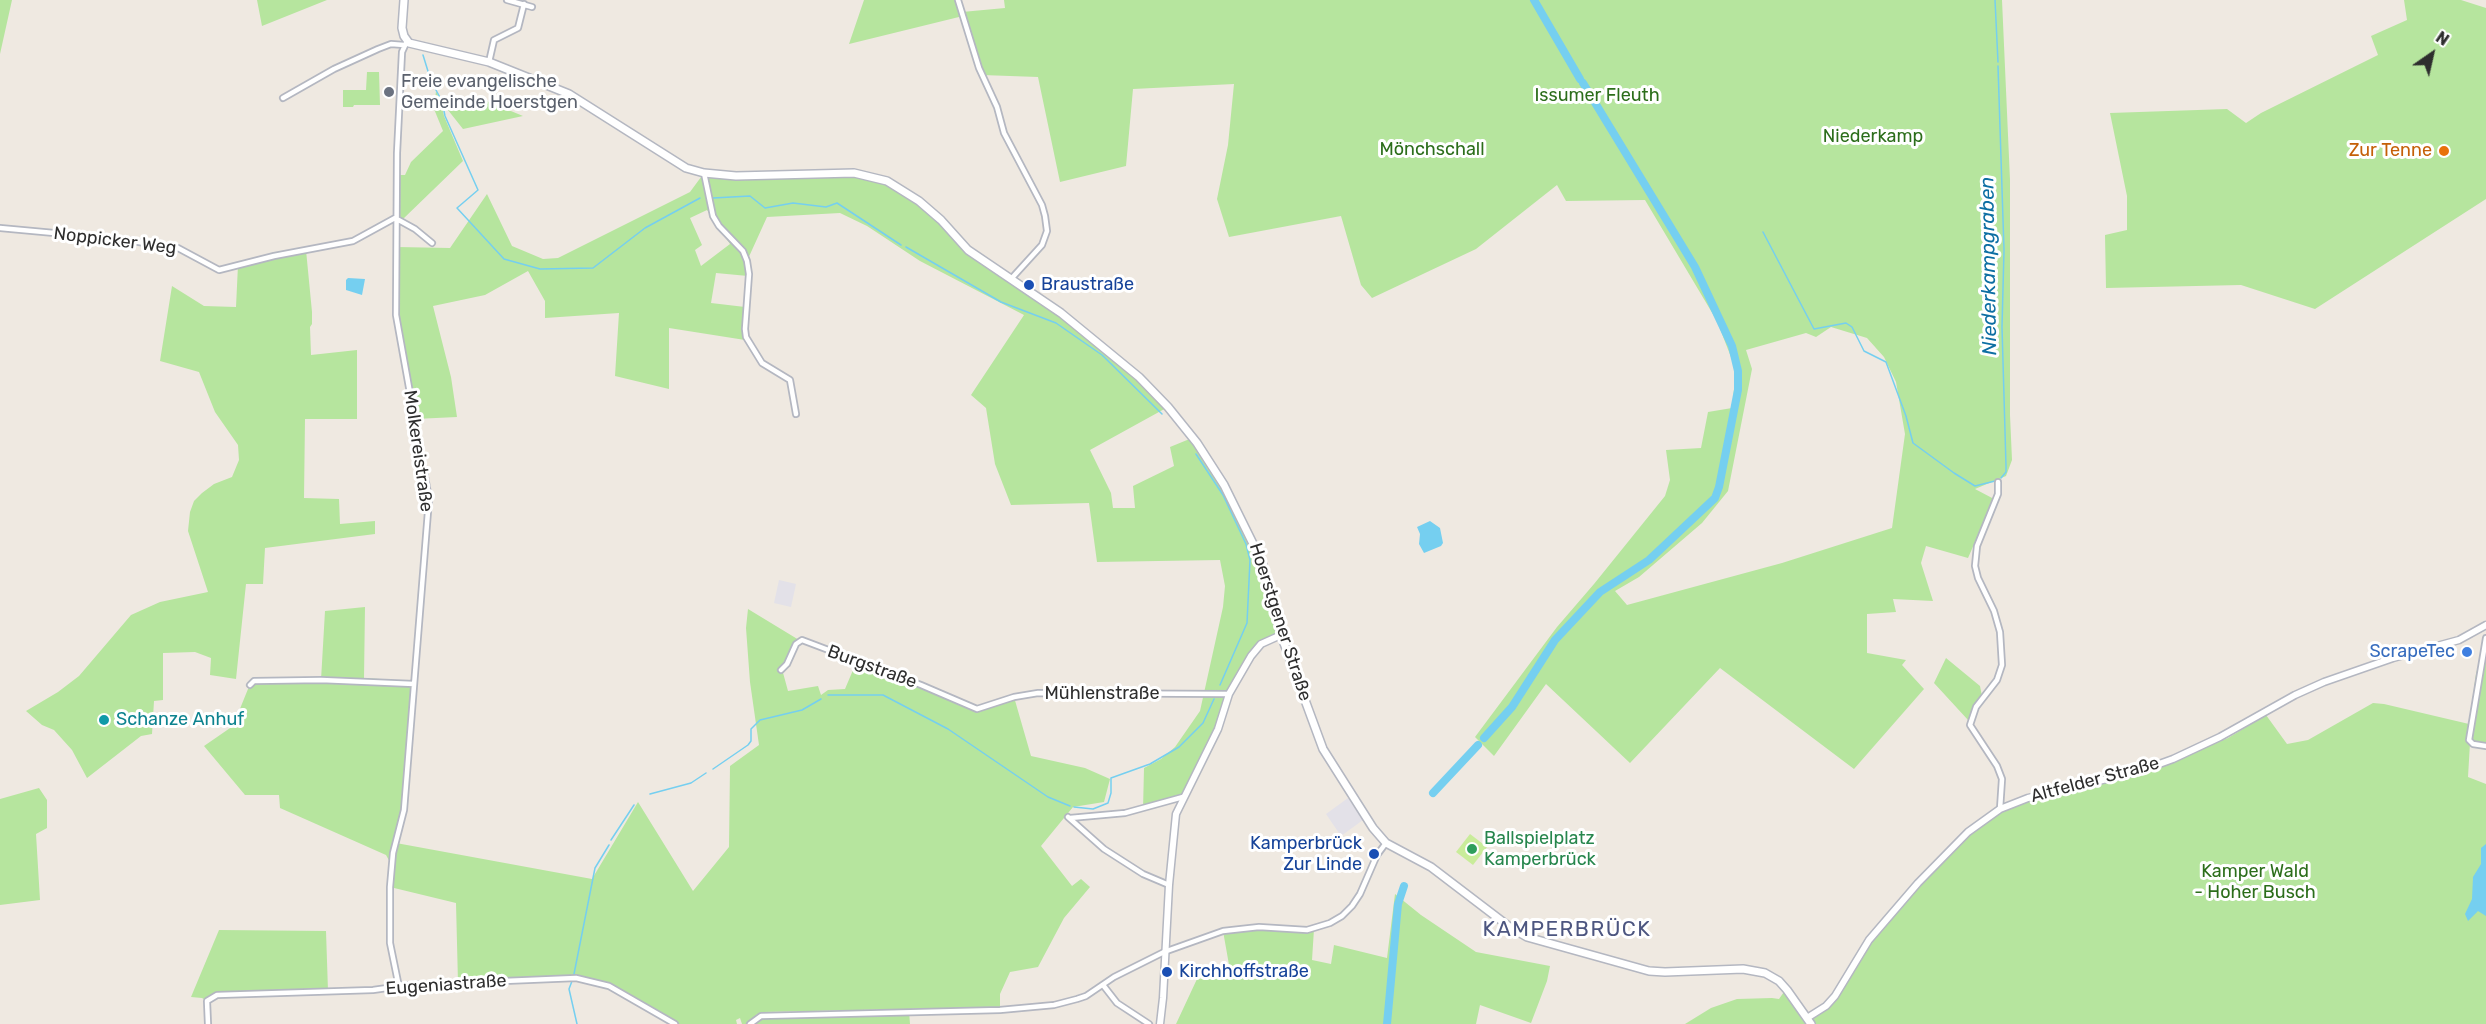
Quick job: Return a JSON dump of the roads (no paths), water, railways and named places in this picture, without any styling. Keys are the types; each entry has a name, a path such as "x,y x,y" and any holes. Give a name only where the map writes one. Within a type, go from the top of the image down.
{"main road":[{"path":"404,0 402,28 406,43"},
{"name":"Hoerstgener Straße","path":"406,43 489,62 581,101 671,160 704,173 736,176 843,172 876,177 896,186 919,201 941,220 968,250 1106,349 1139,377 1184,426 1224,484 1251,535 1265,570 1281,635 1323,750 1372,828 1386,843 1431,867 1511,928 1527,937 1649,971 1743,969 1765,973 1779,981 1809,1021"}],"street":[{"path":"507,0 532,7"},
{"path":"958,0 979,68 997,107 1004,133 1045,216 1047,231 1042,244 1011,279"},
{"path":"489,62 494,40 518,28 524,4"},
{"path":"284,98 362,57 391,44 406,43"},
{"name":"Molkereistraße","path":"399,987 392,966 390,944 390,887 393,853 404,810 429,499 396,315 397,225 395,218 400,76 406,43"},
{"path":"704,173 713,216 719,226 743,251 747,261 749,274 745,328 747,337 762,363 790,380 796,414"},
{"path":"395,218 415,229 432,243"},
{"name":"Noppicker Weg","path":"0,228 119,239 178,248 219,270 274,256 353,241 395,218"},
{"path":"1998,482 1998,494 1977,546 1975,566 1978,578 1994,611 2000,632 2002,665 1997,680 1976,706 1970,724 1980,743 1997,766 2002,779 2000,809"},
{"name":"Altfelder Straße","path":"1809,1021 1835,996 1869,940 1917,883 1955,844 2000,809 2028,798 2140,771 2173,759 2324,682 2393,658 2459,640 2486,626"},
{"path":"1160,1024 1168,885 1176,814 1218,729 1229,694 1251,656 1261,644 1281,635"},
{"path":"2486,638 2470,742 2486,746"},
{"name":"Burgstraße","path":"781,670 787,664 796,644 802,640 977,709"},
{"path":"250,685 254,681 321,680 414,684"},
{"name":"Mühlenstraße","path":"977,709 1038,693 1229,694"},
{"path":"1168,885 1150,878 1104,849 1069,817 1125,813 1183,797"},
{"path":"750,1024 761,1016 1000,1010 1054,1005 1086,996 1114,976 1164,952 1239,928 1306,930 1330,923 1352,906 1360,894 1377,855 1386,843"},
{"name":"Eugeniastraße","path":"208,1024 207,1001 217,995 373,990 576,978 609,986 675,1024"},
{"path":"1102,985 1117,1003 1149,1024"}],"water":[{"path":"348,278 365,279 362,295 346,290"},
{"path":"1430,521 1440,528 1443,543 1424,553 1419,544 1420,534 1417,527"},
{"path":"2486,844 2486,916 2478,911 2468,921 2465,914 2472,899 2473,877 2481,864 2481,848"}],"waterway":[{"name":"Issumer Fleuth","path":"1534,0 1580,79"},
{"name":"Niederkampgraben","path":"1995,0 1998,62"},
{"path":"423,55 431,81 442,101 445,116 478,190 457,208 504,259 540,269 593,268 645,228 700,198"},
{"name":"Niederkampgraben","path":"1998,66 2004,250 2002,327 2006,466 2006,472 2001,478"},
{"name":"Issumer Fleuth","path":"1484,738 1512,707 1555,640 1600,592 1649,560 1715,498 1738,390 1738,371 1732,346 1695,267 1583,83"},
{"path":"713,198 750,196 765,208 793,203 826,207 837,203 901,245"},
{"path":"1763,232 1814,329 1846,323 1852,327 1864,351 1886,362 1906,416 1913,443 1975,486 1995,481"},
{"path":"906,247 1001,302 1056,323 1102,355 1162,414"},
{"path":"1196,454 1223,495 1246,544 1250,560 1247,623 1220,685"},
{"path":"828,695 883,695 948,729 1048,797 1070,806"},
{"path":"713,769 748,745 751,741 751,729 760,720 802,710 821,699"},
{"path":"1074,807 1093,809 1108,803 1111,778 1150,764 1179,747 1203,723 1214,699"},
{"name":"Issumer Fleuth","path":"1433,793 1478,745"},
{"path":"650,794 691,783 706,773"},
{"path":"611,840 634,805"},
{"path":"574,974 595,868 609,845"},
{"name":"Issumer Fleuth","path":"1387,1024 1398,904 1404,886"},
{"path":"572,981 569,989 577,1024"}],"place":[{"name":"Freie evangelische Gemeinde Hoerstgen","path":"389,92"},
{"name":"Zur Tenne","path":"2444,151"},
{"name":"Braustraße","path":"1029,285"},
{"name":"ScrapeTec","path":"2467,652"},
{"name":"Schanze Anhuf","path":"104,720"},
{"name":"Ballspielplatz Kamperbrück","path":"1472,849"},
{"name":"Kamperbrück Zur Linde","path":"1374,854"},
{"name":"Kirchhoffstraße","path":"1167,972"}],"district":[{"name":"KAMPERBRÜCK","path":"1567,930"}],"park label":[{"name":"Niederkamp","path":"1873,137"},
{"name":"Mönchschall","path":"1432,150"},
{"name":"Kamper Wald - Hoher Busch","path":"2255,882"}]}
